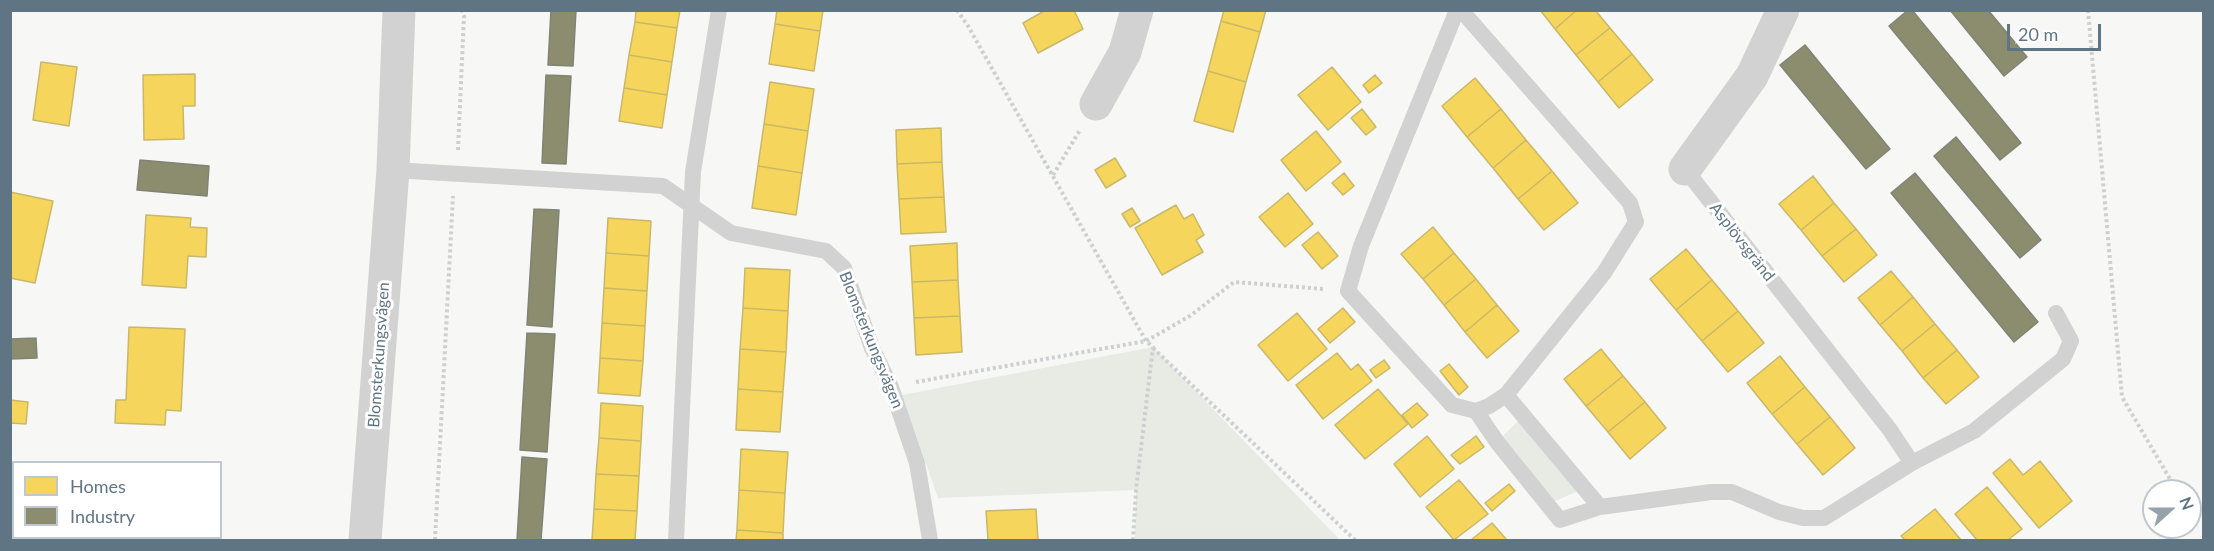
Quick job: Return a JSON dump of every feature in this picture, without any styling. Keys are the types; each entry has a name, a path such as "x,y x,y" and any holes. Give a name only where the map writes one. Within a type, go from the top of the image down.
{"street":[{"name":"Blomsterkungsvägen","path":"365,540 393,170 399,10"},
{"path":"1096,104 1125,52 1137,10"},
{"name":"Asplövsgränd","path":"1685,168 1752,76 1783,10"}],"lane":[{"path":"676,540 693,172 719,10"},
{"path":"1459,10 1630,203 1636,222 1604,273 1506,394 1489,406 1476,411 1452,405 1348,291 1361,246 1459,10"},
{"name":"Asplövsgränd","path":"1685,168 1890,430 1912,463"},
{"name":"Blomsterkungsvägen","path":"393,170 663,186 731,233 826,251 844,268 872,348 891,387 917,463 928,517 930,540"},
{"path":"1476,411 1497,442 1560,520 1600,507 1711,492 1732,492 1779,512 1803,518 1824,518 1912,463 1974,431 2063,359 2071,341 2056,313"},
{"path":"1506,394 1600,507"}],"path":[{"path":"435,540 453,194 456,175 464,16 462,10"},
{"path":"957,10 1146,341 1355,540"},
{"path":"2088,10 2122,397 2169,479"},
{"path":"1053,175 1096,104"},
{"path":"891,387 1146,341 1190,316 1234,282 1348,291"},
{"path":"1133,540 1136,490 1153,347"}],"shaded area":[{"path":"1153,347 1340,540 1135,540 1136,490 938,498 902,395"},
{"path":"1523,416 1584,488 1547,505 1497,442"}],"building: Homes":[{"path":"636,10 680,10 677,28 635,22"},
{"path":"777,10 823,10 820,31 775,24"},
{"path":"1046,10 1074,10 1083,29 1038,53 1023,23"},
{"path":"1224,10 1266,10 1260,32 1221,21"},
{"path":"1540,10 1577,10 1555,29"},
{"path":"1577,10 1595,10 1610,28 1576,55 1555,29"},
{"path":"1221,21 1260,32 1246,82 1208,71"},
{"path":"635,22 677,28 672,62 629,55"},
{"path":"775,24 820,31 814,71 769,64"},
{"path":"1610,28 1632,54 1598,82 1576,55"},
{"path":"1632,54 1653,80 1619,108 1598,82"},
{"path":"629,55 672,62 667,95 624,88"},
{"path":"41,62 77,67 69,126 33,120"},
{"path":"1332,67 1361,102 1328,130 1298,95"},
{"path":"1208,71 1246,82 1233,132 1194,121"},
{"path":"195,74 195,106 183,106 184,139 144,140 143,75"},
{"path":"1375,75 1382,83 1369,93 1363,85"},
{"path":"1475,78 1501,109 1467,137 1442,106"},
{"path":"770,82 814,89 808,131 764,124"},
{"path":"624,88 667,95 662,128 619,121"},
{"path":"1362,109 1376,127 1366,135 1351,118"},
{"path":"1501,109 1526,140 1493,168 1467,137"},
{"path":"764,124 808,131 802,173 758,166"},
{"path":"941,128 942,162 897,164 896,130"},
{"path":"1316,131 1341,162 1306,191 1281,160"},
{"path":"1526,140 1552,171 1518,199 1493,168"},
{"path":"1115,158 1126,176 1106,188 1095,170"},
{"path":"942,162 944,197 899,199 897,164"},
{"path":"758,166 802,173 796,215 752,208"},
{"path":"1552,171 1578,203 1544,230 1518,199"},
{"path":"1344,173 1354,186 1343,195 1332,183"},
{"path":"1813,176 1834,203 1801,230 1779,204"},
{"path":"10,192 53,201 35,283 10,278"},
{"path":"1288,193 1313,224 1285,247 1259,217"},
{"path":"944,197 946,232 901,234 899,199"},
{"path":"1834,203 1856,229 1822,256 1801,230"},
{"path":"1176,205 1184,219 1193,214 1204,235 1196,240 1203,252 1162,275 1135,228"},
{"path":"1132,208 1140,221 1130,227 1122,214"},
{"path":"146,215 191,218 190,227 207,228 206,257 188,256 186,288 142,285"},
{"path":"608,218 651,221 649,256 606,253"},
{"path":"1433,227 1454,253 1423,279 1401,254"},
{"path":"1856,229 1877,255 1844,282 1822,256"},
{"path":"1318,232 1338,256 1322,269 1302,245"},
{"path":"957,243 958,280 912,282 910,246"},
{"path":"1686,249 1712,280 1676,310 1650,279"},
{"path":"606,253 649,256 647,291 604,288"},
{"path":"1454,253 1476,279 1444,305 1423,279"},
{"path":"745,268 790,270 788,311 743,308"},
{"path":"1891,271 1913,297 1880,325 1858,298"},
{"path":"1476,279 1497,305 1465,332 1444,305"},
{"path":"958,280 960,316 914,318 912,282"},
{"path":"1712,280 1738,311 1702,341 1676,310"},
{"path":"604,288 647,291 645,326 602,323"},
{"path":"1913,297 1935,324 1902,351 1880,325"},
{"path":"1497,305 1519,331 1487,358 1465,332"},
{"path":"743,308 788,311 786,352 740,349"},
{"path":"1343,308 1355,322 1330,343 1318,329"},
{"path":"1738,311 1764,343 1728,372 1702,341"},
{"path":"1297,313 1327,349 1288,381 1258,345"},
{"path":"960,316 962,352 916,355 914,318"},
{"path":"602,323 645,326 643,361 600,358"},
{"path":"1935,324 1957,350 1923,378 1902,351"},
{"path":"129,327 185,329 181,411 166,410 165,425 115,423 116,400 126,400"},
{"path":"740,349 786,352 783,392 738,389"},
{"path":"1601,349 1623,376 1586,406 1564,379"},
{"path":"1957,350 1979,377 1946,404 1923,378"},
{"path":"1337,353 1351,370 1358,364 1372,381 1323,419 1296,385"},
{"path":"1780,356 1805,387 1772,414 1747,383"},
{"path":"600,358 643,361 640,396 598,393"},
{"path":"1384,360 1390,368 1376,378 1370,370"},
{"path":"1449,364 1468,387 1459,395 1440,371"},
{"path":"1623,376 1645,402 1608,432 1586,406"},
{"path":"1805,387 1830,417 1797,444 1772,414"},
{"path":"738,389 783,392 780,432 736,430"},
{"path":"1378,389 1408,424 1365,459 1335,425"},
{"path":"10,400 28,402 26,424 10,423"},
{"path":"1645,402 1666,428 1630,459 1608,432"},
{"path":"601,403 643,406 641,441 599,438"},
{"path":"1417,403 1428,415 1412,428 1402,415"},
{"path":"1830,417 1855,448 1823,475 1797,444"},
{"path":"1427,436 1454,469 1420,497 1394,464"},
{"path":"1476,436 1484,447 1460,464 1451,455"},
{"path":"599,438 641,441 639,476 596,474"},
{"path":"741,449 788,452 785,493 739,490"},
{"path":"2010,459 2023,475 2040,461 2072,501 2039,528 1993,473"},
{"path":"596,474 639,476 637,511 594,509"},
{"path":"10,477 12,477 12,524 10,523"},
{"path":"1459,480 1488,514 1454,540 1426,507"},
{"path":"1509,484 1515,491 1492,511 1485,503"},
{"path":"1987,487 2022,529 2008,540 1977,540 1955,514"},
{"path":"739,490 785,493 783,533 737,530"},
{"path":"594,509 637,511 635,540 592,540"},
{"path":"1036,509 1038,540 988,540 986,511"},
{"path":"1935,509 1961,540 1905,540 1901,536"},
{"path":"1492,523 1507,540 1471,540"},
{"path":"737,530 783,533 783,540 736,540"},
{"path":"127,539 175,539 175,540"}],"building: Industry":[{"path":"551,10 576,10 573,66 548,65"},
{"path":"1908,10 1912,10 2021,143 2000,160 1889,26"},
{"path":"1950,10 1988,10 2027,57 2004,76"},
{"path":"1805,45 1890,149 1866,169 1780,65"},
{"path":"546,75 571,76 566,164 542,163"},
{"path":"1956,137 2041,240 2020,258 1934,156"},
{"path":"140,160 209,166 207,196 137,190"},
{"path":"1915,173 2038,322 2014,342 1891,193"},
{"path":"534,209 559,210 552,327 527,325"},
{"path":"527,333 555,334 547,452 520,450"},
{"path":"36,338 37,358 10,359 10,339"},
{"path":"522,457 547,459 541,540 517,540"}]}
